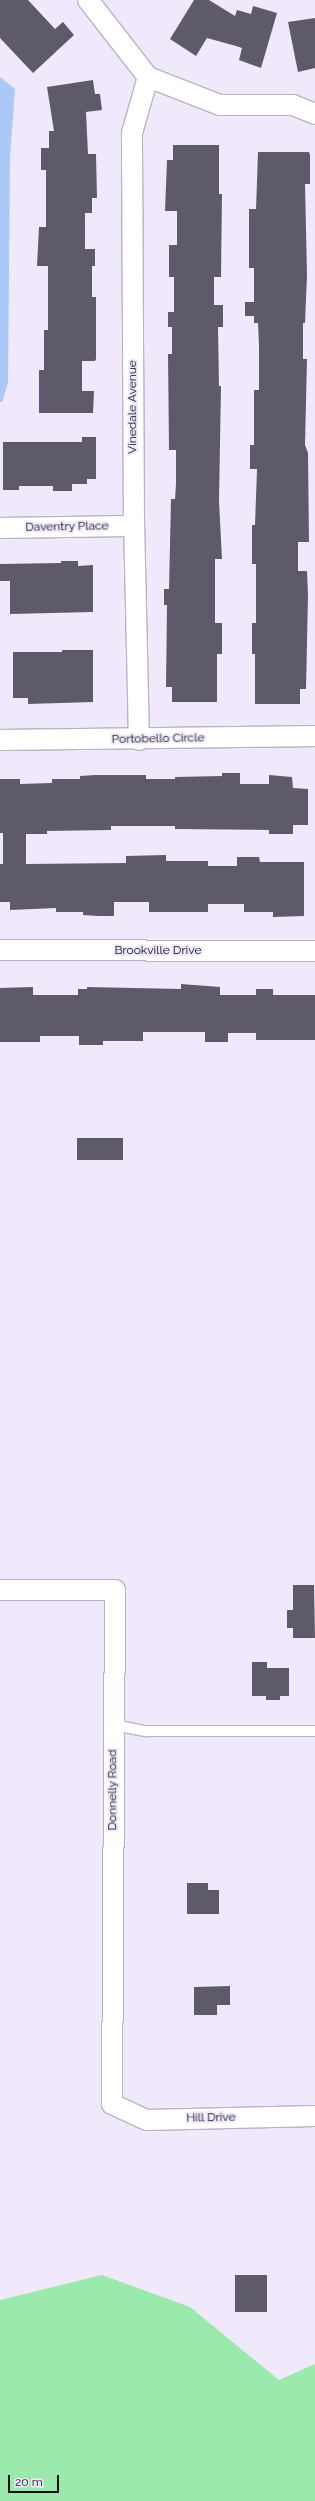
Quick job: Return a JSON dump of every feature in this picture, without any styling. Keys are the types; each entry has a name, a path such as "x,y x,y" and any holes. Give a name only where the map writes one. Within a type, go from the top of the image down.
{"street":[{"path":"88,0 148,77 220,104 293,104 315,114"},
{"name":"Vinedale Avenue","path":"139,740 134,526 132,133 148,77"},
{"name":"Daventry Place","path":"0,528 134,526"},
{"name":"Portobello Circle","path":"0,740 139,740 315,736"},
{"name":"Brookville Drive","path":"0,950 315,951"},
{"name":"Donnelly Road","path":"0,1590 115,1590 112,2104"},
{"name":"Hill Drive","path":"112,2104 147,2120 315,2116"}],"lane":[{"path":"114,1725 146,1731 315,1731"}],"green space":[{"path":"102,2275 190,2307 279,2380 315,2364 315,2501 0,2501 0,2300"}],"water":[{"path":"0,77 15,89 10,158 8,383 2,402 0,402"}],"building":[{"path":"0,0 28,0 55,29 63,22 74,35 33,73 0,38"},
{"path":"194,0 209,0 235,16 237,10 251,14 253,6 277,13 261,68 239,60 242,48 236,46 207,38 196,56 170,39"},
{"path":"315,18 315,68 298,72 288,22"},
{"path":"93,80 95,94 100,94 102,110 86,112 88,154 96,154 97,198 92,198 92,213 85,213 85,249 95,249 95,266 92,266 92,297 96,297 96,359 95,361 82,361 82,391 94,391 93,413 39,413 39,370 44,370 44,330 48,330 48,266 37,266 39,227 46,227 46,170 41,170 41,148 49,148 49,131 54,131 47,87"},
{"path":"173,145 219,145 219,194 222,194 221,277 214,277 214,305 223,305 223,327 218,327 219,386 221,386 219,501 222,559 215,559 215,623 222,623 222,654 217,654 217,702 172,702 172,687 166,687 167,605 164,605 164,589 169,589 171,499 175,499 176,484 176,450 169,450 168,354 172,354 172,327 168,327 168,312 174,312 174,277 169,277 169,245 177,245 177,211 165,211 167,160 173,160"},
{"path":"258,152 309,152 310,155 310,184 305,184 307,275 305,323 303,323 303,359 307,359 305,445 308,453 309,542 298,542 298,571 307,571 308,595 306,689 300,689 300,704 255,704 255,654 252,654 252,623 256,623 256,564 252,564 252,525 255,525 257,469 250,469 250,445 254,445 254,390 259,390 259,346 258,323 254,323 254,316 245,316 245,302 254,302 254,268 249,268 249,209 256,209"},
{"path":"82,437 96,437 96,479 87,479 87,484 72,484 72,491 53,491 53,486 19,486 19,490 3,490 3,442 82,442"},
{"path":"61,561 78,561 78,566 93,565 93,612 10,614 10,581 0,581 0,564 61,563"},
{"path":"62,650 93,650 93,702 28,704 28,698 13,698 13,652 62,652"},
{"path":"222,773 240,773 240,784 269,784 269,775 292,777 293,788 308,789 308,825 293,825 293,834 269,834 269,830 175,829 175,826 111,826 111,830 47,831 47,834 26,834 26,864 126,863 126,856 166,855 166,861 208,861 208,866 237,866 237,857 259,857 260,862 304,862 304,916 273,917 273,912 244,912 244,904 208,904 208,912 149,912 149,902 114,902 114,916 98,916 83,915 83,912 56,912 56,908 10,910 10,902 0,902 0,864 3,864 3,833 0,833 0,779 20,779 20,784 52,783 52,779 80,779 80,776 95,775 146,775 146,779 175,779 175,777 222,776"},
{"path":"181,984 220,987 220,995 256,995 256,989 273,989 273,995 315,995 315,1040 256,1040 256,1033 228,1033 228,1042 205,1042 205,1032 143,1032 143,1041 103,1041 103,1045 79,1045 79,1036 40,1036 40,1042 0,1042 0,988 33,987 33,995 78,995 78,989 87,989 87,987 181,989"},
{"path":"77,1138 123,1138 123,1160 77,1160"},
{"path":"293,1585 314,1585 315,1638 293,1638 293,1628 287,1628 287,1610 293,1610"},
{"path":"252,1662 267,1662 267,1668 289,1668 289,1696 280,1696 280,1700 266,1700 266,1696 252,1696"},
{"path":"187,1883 208,1883 208,1890 219,1890 219,1914 187,1914"},
{"path":"230,1986 230,2005 217,2005 217,2015 194,2015 194,1987"},
{"path":"235,2275 267,2275 267,2312 235,2312"}]}
